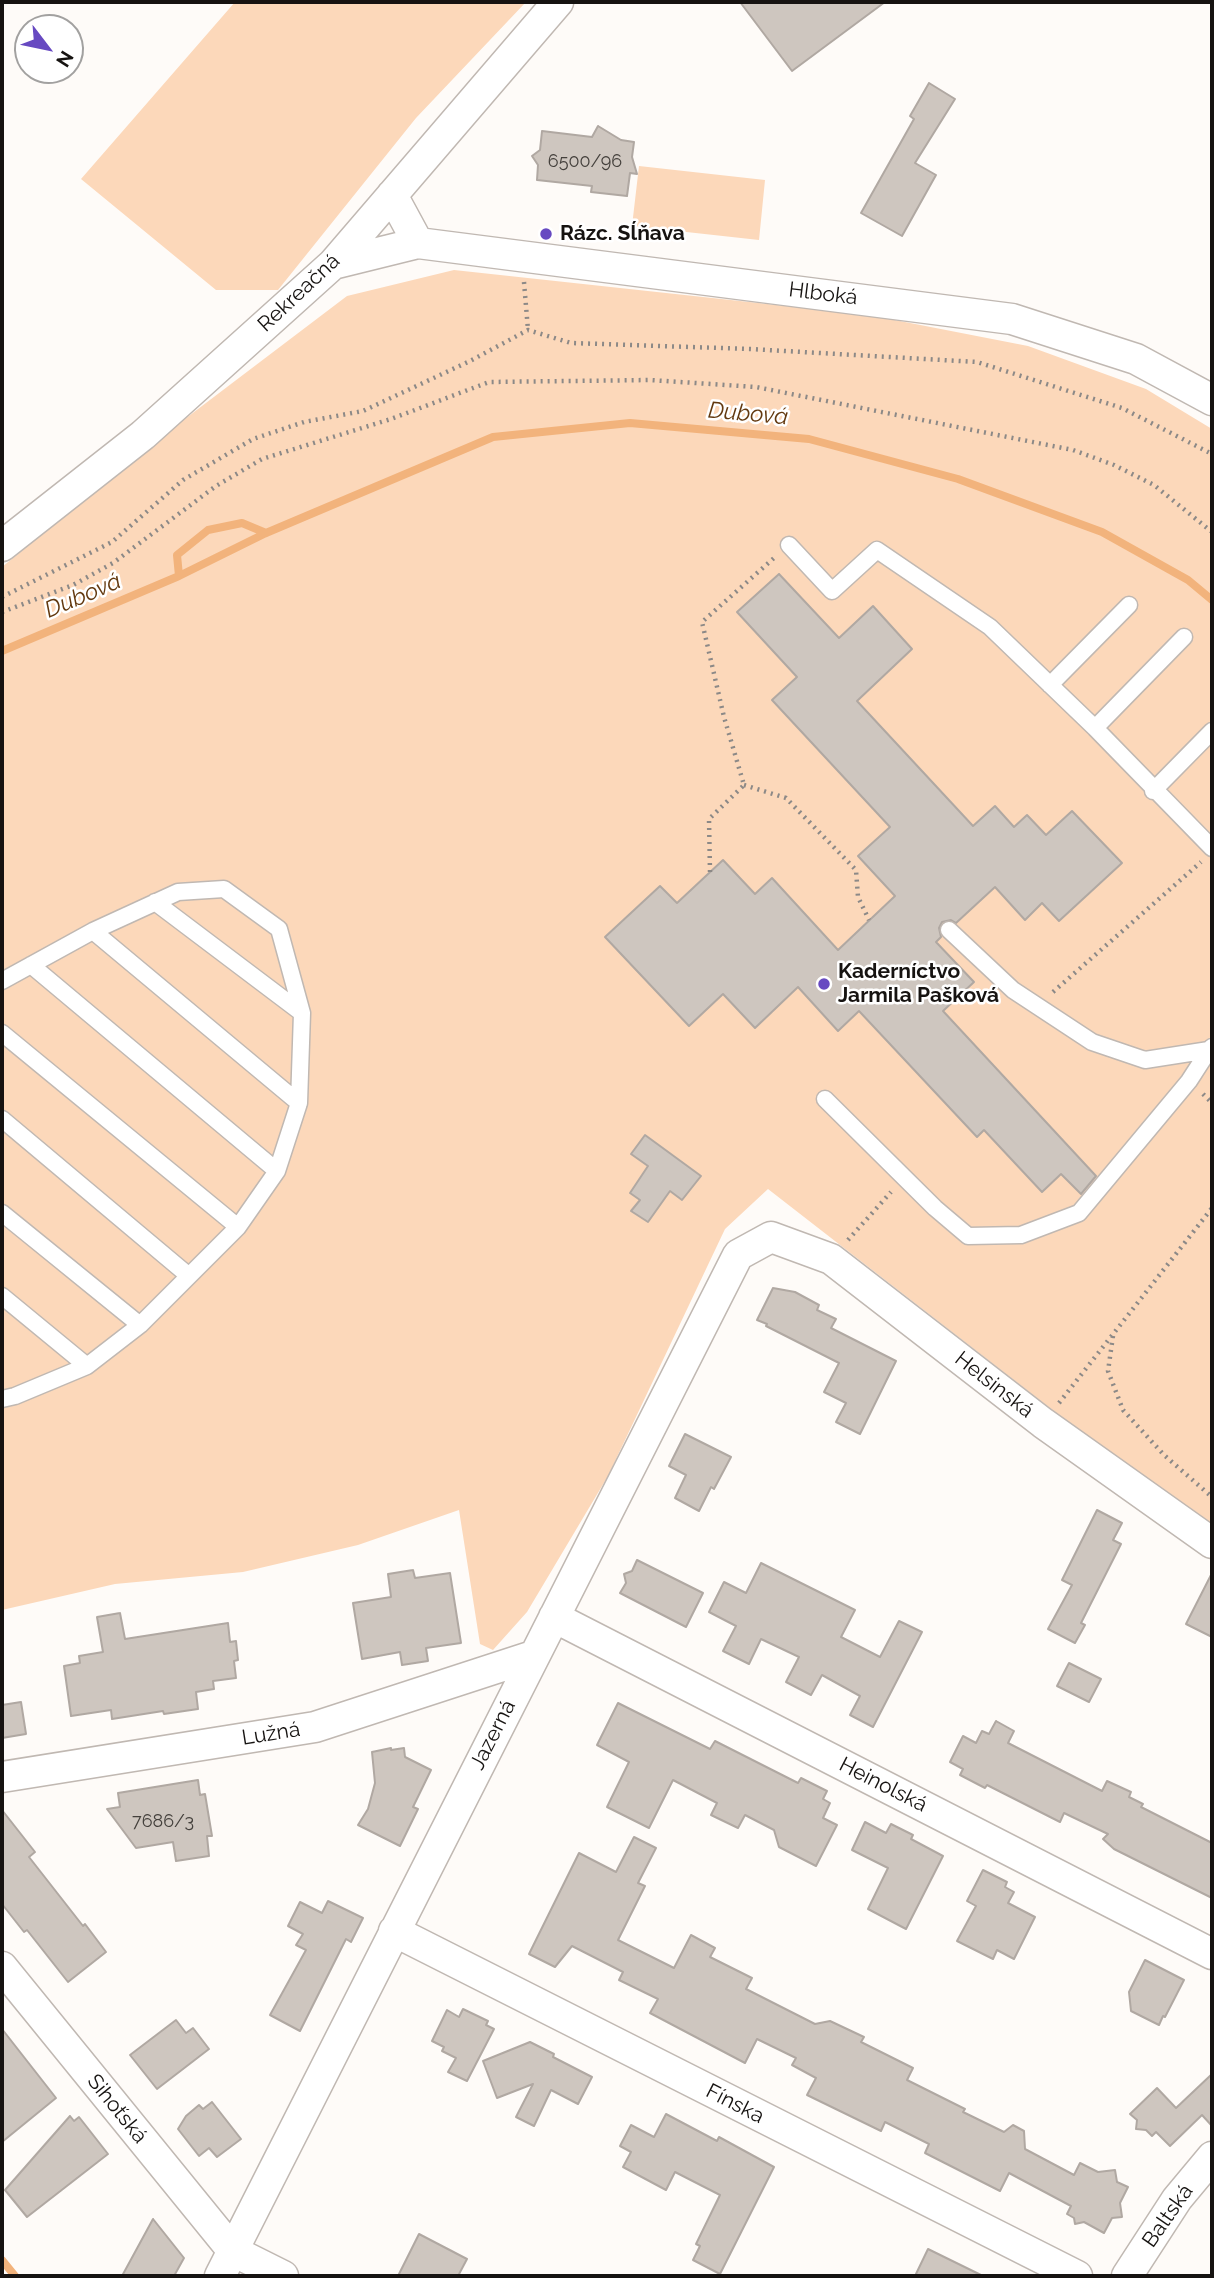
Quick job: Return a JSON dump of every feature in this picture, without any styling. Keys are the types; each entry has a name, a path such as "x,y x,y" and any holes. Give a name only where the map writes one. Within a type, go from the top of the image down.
{"street":[{"name":"Rekreačná","path":"2,546 143,435 333,264 558,2"},
{"path":"392,195 418,243"},
{"name":"Hlboká","path":"333,264 418,243 1012,319 1136,359 1212,400"},
{"name":"Helsinská","path":"771,1237 831,1259 1043,1423 1212,1543"},
{"name":"Jazerná","path":"226,2264 738,1255 771,1237"},
{"name":"Heinolská","path":"554,1617 1212,1954"},
{"name":"Lužná","path":"2,1777 314,1727 533,1657"},
{"name":"Fínska","path":"394,1931 1077,2276"},
{"name":"Sihoťská","path":"2,1967 226,2264"},
{"name":"Baltská","path":"1127,2276 1177,2199 1212,2157"},
{"path":"226,2264 283,2276"}],"lane":[{"path":"789,545 832,591 877,550 990,627 1095,728 1207,855"},
{"path":"1050,685 1129,605"},
{"path":"1095,728 1184,637"},
{"path":"1153,791 1212,731"},
{"path":"2,981 93,931 178,892 224,889 279,929 302,1013 299,1103 277,1171 238,1227 140,1325 87,1366 6,1394"},
{"path":"155,902 302,1013"},
{"path":"949,930 1013,990 1092,1042 1145,1060 1210,1048"},
{"path":"93,931 299,1103"},
{"path":"31,965 277,1171"},
{"path":"2,1032 238,1227"},
{"path":"825,1099 903,1178 968,1236 1021,1236 1079,1213 1189,1081 1210,1048"},
{"path":"2,1119 188,1276"},
{"path":"2,1213 140,1325"},
{"path":"2,1296 87,1366"}],"path":[{"path":"523,256 528,330"},
{"path":"2,597 112,542 183,480 253,439 304,422 363,411 470,361 528,330 571,343 750,349 977,362 1122,408 1212,454"},
{"path":"2,612 72,585 113,563 216,486 262,459 391,419 489,382 650,380 756,387 1060,447 1114,465 1154,485 1212,533"},
{"path":"744,785 724,718 702,622 789,545"},
{"path":"710,872 709,819 744,785"},
{"path":"744,785 786,798 856,870 859,897 869,920"},
{"path":"1037,1006 1207,855"},
{"path":"831,1259 903,1178"},
{"path":"1043,1423 1212,1208"},
{"path":"1114,1333 1108,1371 1123,1410 1164,1455 1212,1497"}],"shaded area":[{"path":"235,2 526,2 416,118 278,290 216,290 81,179"},
{"path":"639,166 765,180 759,240 632,226"},
{"path":"454,270 869,315 1028,346 1146,389 1212,429 1212,1524 1064,1419 768,1189 725,1229 608,1476 527,1612 493,1650 480,1644 459,1510 358,1545 243,1572 115,1584 2,1610 2,567 169,431 347,296"}],"building":[{"path":"740,2 885,2 792,71"},
{"path":"929,83 955,99 915,163 936,175 902,236 861,213 914,119 910,116"},
{"path":"598,126 621,140 634,142 632,157 637,174 630,173 627,196 591,192 592,186 537,180 538,165 532,156 540,150 542,131 592,137"},
{"path":"779,574 839,638 873,606 912,649 857,701 973,826 995,806 1014,827 1027,815 1046,835 1072,811 1122,863 1059,921 1042,903 1025,920 995,887 956,923 951,920 942,922 939,928 941,937 936,942 974,982 943,1011 1096,1176 1081,1194 1061,1174 1042,1192 984,1130 977,1137 859,1011 838,1031 798,987 755,1028 723,994 689,1026 605,937 660,886 677,903 723,860 755,894 772,878 838,950 895,896 858,856 890,827 772,700 797,677 737,612"},
{"path":"645,1135 701,1176 682,1200 670,1191 648,1222 631,1211 640,1200 630,1193 648,1166 631,1154"},
{"path":"773,1288 795,1292 819,1305 817,1310 836,1319 831,1328 896,1361 860,1434 836,1422 846,1403 824,1392 839,1363 757,1320"},
{"path":"685,1434 731,1457 699,1511 675,1498 686,1475 669,1466"},
{"path":"1097,1510 1122,1523 1113,1540 1121,1544 1081,1623 1085,1625 1075,1643 1048,1629 1072,1585 1062,1580"},
{"path":"637,1560 703,1593 686,1627 620,1593 626,1583 624,1574 632,1571"},
{"path":"761,1563 855,1610 841,1637 880,1657 899,1621 922,1632 873,1727 850,1715 860,1696 822,1675 811,1695 786,1682 799,1657 761,1639 749,1664 723,1651 736,1626 709,1612 724,1582 746,1593"},
{"path":"413,1570 415,1578 450,1573 461,1643 426,1648 428,1661 402,1665 400,1652 362,1659 353,1603 391,1597 388,1574"},
{"path":"1212,1573 1212,1637 1186,1624"},
{"path":"120,1613 125,1639 228,1623 230,1642 236,1641 236,1678 213,1681 214,1689 196,1692 198,1709 112,1719 111,1710 71,1716 64,1666 80,1663 79,1656 103,1652 97,1617"},
{"path":"1069,1663 1101,1679 1089,1702 1057,1686"},
{"path":"21,1702 26,1734 2,1738 2,1705"},
{"path":"618,1703 710,1749 715,1741 798,1783 801,1778 827,1791 823,1799 830,1803 823,1818 837,1825 816,1866 779,1847 774,1830 745,1815 738,1828 711,1815 717,1803 673,1780 649,1828 607,1807 629,1762 597,1745"},
{"path":"996,1721 1014,1731 1008,1743 1102,1791 1107,1781 1131,1792 1129,1797 1143,1804 1141,1807 1212,1843 1212,1898 1114,1849 1103,1839 1108,1834 1064,1813 1060,1822 987,1785 985,1788 960,1775 963,1769 950,1762 963,1736 976,1743 982,1731 989,1734"},
{"path":"404,1748 405,1757 431,1770 413,1807 418,1809 400,1846 358,1825 368,1809 375,1783 372,1752"},
{"path":"198,1780 200,1795 205,1794 212,1836 207,1836 209,1856 176,1861 173,1842 136,1848 107,1809 120,1807 118,1793"},
{"path":"2,1810 35,1852 29,1857 106,1952 68,1982 27,1930 24,1932 2,1904"},
{"path":"865,1822 886,1833 891,1824 913,1835 911,1839 943,1856 906,1929 868,1909 888,1868 852,1850"},
{"path":"634,1837 656,1848 638,1883 645,1886 618,1940 674,1968 691,1935 715,1948 710,1957 752,1978 746,1989 815,2024 830,2021 864,2037 861,2042 913,2068 907,2080 1004,2132 1013,2125 1024,2131 1025,2149 1074,2175 1080,2163 1098,2172 1115,2170 1117,2182 1128,2187 1120,2203 1122,2217 1112,2218 1104,2233 1084,2222 1075,2224 1074,2218 1067,2214 1071,2206 1009,2173 1000,2191 925,2153 929,2144 885,2122 881,2131 807,2095 816,2078 792,2065 796,2058 757,2039 745,2063 650,2013 658,1999 619,1980 623,1972 572,1946 555,1967 529,1954 579,1853 616,1872"},
{"path":"983,1870 1007,1882 1005,1887 1014,1892 1008,1903 1035,1917 1014,1959 997,1950 993,1959 957,1941 976,1906 967,1901"},
{"path":"328,1901 363,1918 351,1942 346,1939 300,2031 270,2015 306,1950 296,1945 303,1934 288,1926 300,1902 322,1913"},
{"path":"1145,1960 1184,1980 1159,2025 1131,2011 1129,1992"},
{"path":"463,2009 488,2021 486,2025 494,2029 467,2081 448,2072 456,2058 442,2051 444,2047 432,2041 447,2010 459,2017"},
{"path":"176,2020 186,2033 193,2028 209,2049 157,2089 130,2055"},
{"path":"2,2029 56,2098 2,2142"},
{"path":"530,2042 592,2077 578,2104 551,2090 534,2126 516,2117 533,2084 497,2098 483,2061"},
{"path":"1212,2074 1212,2126 1202,2115 1170,2146 1156,2132 1152,2136 1146,2130 1136,2129 1137,2120 1130,2114 1157,2088 1176,2108"},
{"path":"212,2102 241,2139 217,2157 209,2148 199,2156 178,2129 186,2116 199,2105 203,2109"},
{"path":"666,2114 717,2141 719,2137 774,2167 720,2274 693,2260 700,2246 696,2244 720,2195 675,2172 666,2190 623,2167 631,2152 620,2146 631,2125 654,2137"},
{"path":"70,2116 74,2121 79,2117 108,2154 27,2217 5,2190"},
{"path":"153,2219 184,2258 174,2276 122,2276"},
{"path":"419,2234 467,2259 458,2276 398,2276"},
{"path":"928,2249 983,2276 915,2276"}],"waterway":[{"name":"Dubová","path":"2,651 179,576 266,533 493,437 630,423 809,439 958,479 1102,532 1188,580 1212,600"},
{"name":"Dubová","path":"179,576 177,555 208,530 242,523 266,533"},
{"path":"2,2260 15,2276"}],"place":[{"name":"Rázc. Sĺňava","path":"546,234"},
{"name":"Kaderníctvo Jarmila Pašková","path":"824,984"}]}
